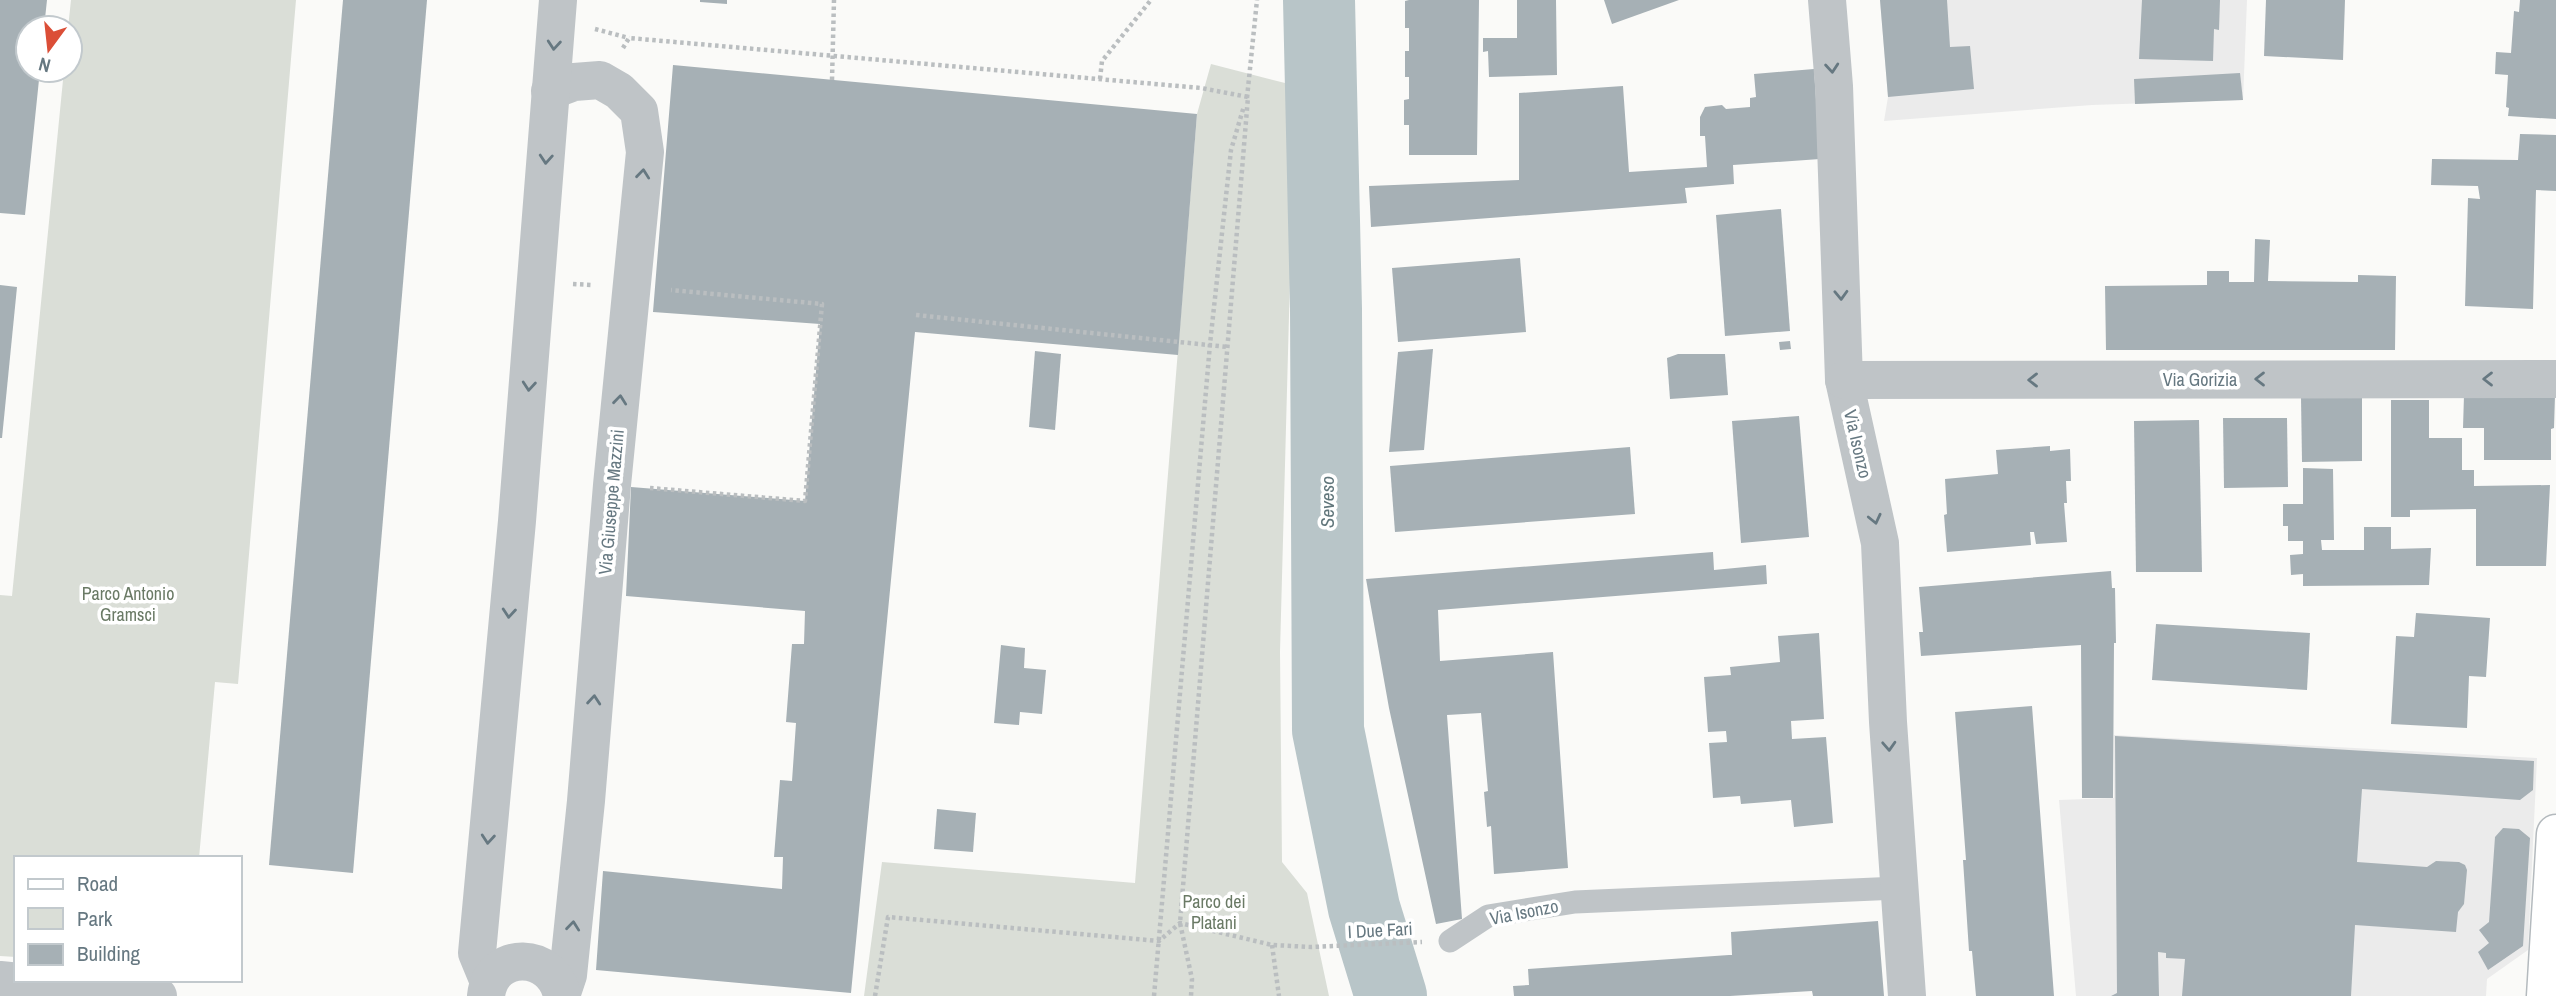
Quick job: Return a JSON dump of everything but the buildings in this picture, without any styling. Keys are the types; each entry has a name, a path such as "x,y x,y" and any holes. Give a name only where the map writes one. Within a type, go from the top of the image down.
{"street":[{"path":"482,990 477,953 518,507 558,0"},
{"name":"Via Isonzo","path":"1827,0 1834,86 1844,380 1880,543 1898,888 1907,996"},
{"path":"550,91 573,82 600,80"},
{"name":"Via Giuseppe Mazzini","path":"562,995 568,975 586,801 612,485 645,152 639,111 619,91 600,80"},
{"name":"Via Gorizia","path":"1844,380 2556,379"},
{"path":"2546,996 2556,834"},
{"path":"482,990 506,965 530,961 542,965 551,973 558,982 562,995"},
{"path":"20,982 158,996"}],"lane":[{"name":"Via Isonzo","path":"1450,941 1488,916 1575,902 1898,888"}],"path":[{"path":"832,80 835,55 834,0"},
{"path":"1100,79 1102,61 1151,0"},
{"path":"1191,996 1192,979 1180,923 1257,0"},
{"path":"600,80 629,38 1201,88 1248,97"},
{"path":"1154,996 1210,344 1231,150 1248,97"},
{"path":"644,488 805,501 822,304 658,289"},
{"path":"916,315 1227,347"},
{"path":"876,996 888,917 1158,941 1180,923"},
{"name":"I Due Fari","path":"1180,923 1272,945 1311,947 1450,941"},
{"path":"1272,945 1279,996"}],"shaded area":[{"path":"1880,0 2247,0 2243,100 2092,105 1884,121 1888,97"},
{"path":"2114,735 2537,758 2528,950 2487,979 2486,996 2076,996 2059,800 2114,798"}],"green space":[{"name":"Parco Antonio Gramsci","path":"71,0 296,0 238,684 215,682 199,856 14,856 14,957 0,956 0,595 12,596 63,84 84,84 84,14 70,14"},
{"name":"Parco dei Platani","path":"1211,64 1289,84 1290,278 1280,652 1282,862 1307,893 1329,996 864,996 882,862 1135,883 1197,114"}],"waterway":[{"name":"Seveso","path":"1319,0 1326,309 1328,730 1364,908 1391,996"}]}
